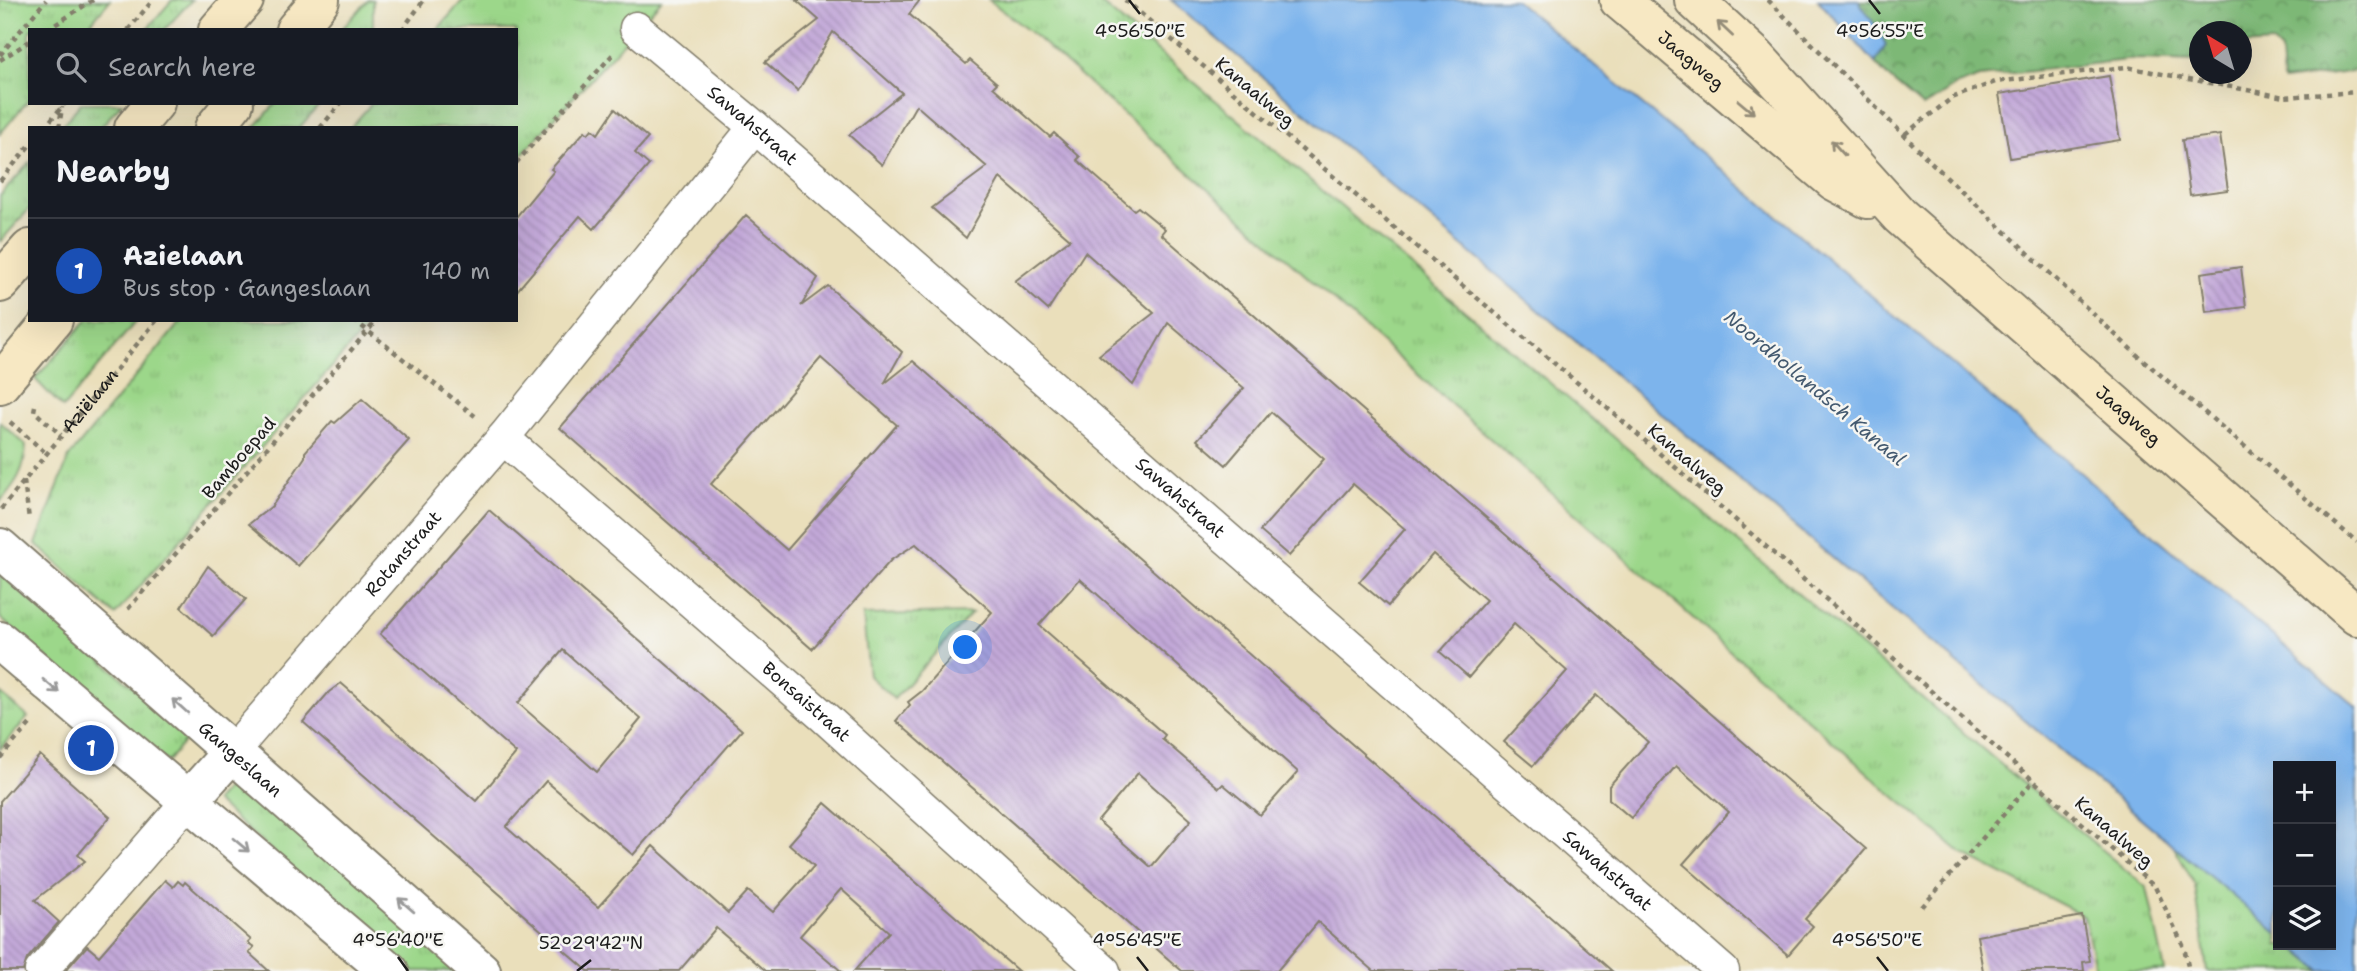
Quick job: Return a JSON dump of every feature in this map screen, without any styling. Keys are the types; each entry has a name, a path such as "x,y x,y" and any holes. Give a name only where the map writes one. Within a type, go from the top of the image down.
{"main road":[{"path":"220,28 244,0"},
{"path":"297,28 320,0"},
{"name":"Jaagweg","path":"1619,0 1834,181 1900,216"},
{"name":"Jaagweg","path":"1694,0 1755,57 1900,216 2357,616"},
{"path":"136,126 153,105"},
{"path":"216,126 232,105"},
{"path":"0,283 28,251"},
{"path":"0,384 51,322"}],"street":[{"name":"Sawahstraat","path":"636,28 755,127 1723,971"},
{"name":"Rotanstraat","path":"41,971 503,438 755,127"},
{"name":"Bonsaistraat","path":"503,438 824,718 1104,971"},
{"name":"Gangeslaan","path":"0,548 481,971"},
{"path":"0,641 389,971"}],"path":[{"path":"0,58 46,0"},
{"path":"50,28 93,0"},
{"path":"130,28 153,0"},
{"path":"403,28 423,0"},
{"name":"Kanaalweg","path":"1125,0 1619,418 2155,887 2184,947 2189,971"},
{"path":"1768,0 2136,354 2357,542"},
{"path":"518,161 636,28"},
{"path":"0,58 28,42"},
{"path":"1905,134 1952,98 1994,82 2126,67 2284,97 2357,92"},
{"path":"46,126 64,105"},
{"path":"59,126 64,105"},
{"path":"322,126 339,105"},
{"path":"0,181 28,147"},
{"name":"Aziëlaan","path":"0,509 155,322"},
{"path":"357,322 503,438"},
{"name":"Bamboepad","path":"122,615 375,322"},
{"path":"36,400 34,411 61,435"},
{"path":"8,421 46,453"},
{"path":"0,758 33,721"},
{"path":"1922,907 2034,780"}],"green space":[{"path":"0,0 110,0 87,28 28,28 28,100 0,134"},
{"path":"172,0 192,0 166,28 148,28"},
{"path":"368,0 373,0 373,28 343,28"},
{"path":"463,0 662,0 518,159 518,126 352,126 370,105 518,105 518,28 439,28"},
{"path":"989,0 1097,0 2147,888 2165,971 2096,971 2084,916 1961,853 1034,35"},
{"path":"2357,0 2357,71 2283,81 2281,51 2273,43 2252,44 2252,21 2189,21 2189,61 2135,59 1980,77 1955,86 1923,107 1875,63 1886,45 1857,1"},
{"path":"79,105 120,105 102,126 62,126"},
{"path":"274,105 319,105 301,126 256,126"},
{"path":"28,164 28,210 0,242 0,196"},
{"path":"85,322 135,322 63,408 35,379"},
{"path":"180,322 371,322 115,615 36,544 69,457"},
{"path":"0,422 26,445 19,476 0,502"},
{"path":"0,574 190,735 167,762 0,618"},
{"path":"972,613 894,699 869,676 863,615"},
{"path":"0,693 28,717 0,749"},
{"path":"240,773 464,971 407,971 215,801"},
{"path":"2173,845 2273,930 2273,950 2297,950 2322,971 2207,971 2195,885"}],"water":[{"name":"Noordhollandsch Kanaal","path":"1171,0 1515,0 1757,199 2357,707 2357,971 2322,971 2297,950 2336,950 2336,761 2273,761 2273,930"},
{"path":"1818,0 1858,0 1886,45 1875,63"}],"building":[{"path":"796,0 920,0 909,14 966,64 970,60 997,83 993,87 1050,137 1054,133 1080,157 1077,160 1134,210 1138,207 1165,229 1161,234 1866,849 1805,919 1813,926 1788,955 1683,864 1729,812 1703,789 1676,766 1631,818 1609,799 1609,786 1648,742 1596,695 1533,766 1504,742 1567,671 1514,624 1469,677 1440,652 1486,600 1433,554 1388,606 1359,582 1405,529 1353,484 1289,556 1260,531 1324,459 1271,412 1226,465 1197,440 1244,388 1168,323 1133,385 1099,355 1154,313 1085,252 1048,310 1015,281 1070,239 1000,178 966,238 932,208 987,167 916,105 882,165 849,135 902,93 833,32 798,91 765,62 819,20"},
{"path":"2109,76 2120,140 2010,158 1999,94"},
{"path":"615,109 648,138 635,153 649,165 594,229 580,216 518,290 518,215 554,171 551,169 585,131 588,134 592,129 598,134"},
{"path":"2220,135 2228,190 2190,195 2182,140"},
{"path":"746,215 818,278 801,306 828,286 902,352 884,384 913,361 1612,971 1374,971 1318,922 1277,971 1182,971 896,721 910,705 908,702 922,691 992,612 916,544 891,560 812,649 560,428","holes":["821,358 897,425 787,550 711,484","1080,579 1298,772 1260,815 1223,784 1219,788 1162,739 1165,735 1039,625","1138,773 1191,820 1151,867 1098,821"]},
{"path":"2241,267 2246,307 2206,312 2201,273"},
{"path":"362,399 409,440 298,566 249,524 272,506 305,457 305,452 332,421 335,423"},
{"path":"489,510 742,730 633,855 546,781 506,827 566,880 598,907 653,846 728,913 748,891 773,912 814,866 789,844 825,803 1018,971 854,971 889,932 841,889 800,936 841,971 766,971 716,928 679,971 588,971 303,722 329,692 341,683 476,801 516,753 380,634","holes":["563,650 641,719 597,772 518,703"]},
{"path":"208,566 246,599 213,636 181,607"},
{"path":"40,755 110,817 78,855 85,861 35,900 59,922 27,959 23,971 0,971 0,801"},
{"path":"165,880 173,887 178,881 183,885 185,882 251,940 248,943 254,947 249,953 269,971 65,971 87,946 99,956"},
{"path":"2082,916 2090,961 2083,962 2084,971 1983,971 1977,936"}],"place":[{"name":"Azielaan","path":"91,748"}]}
